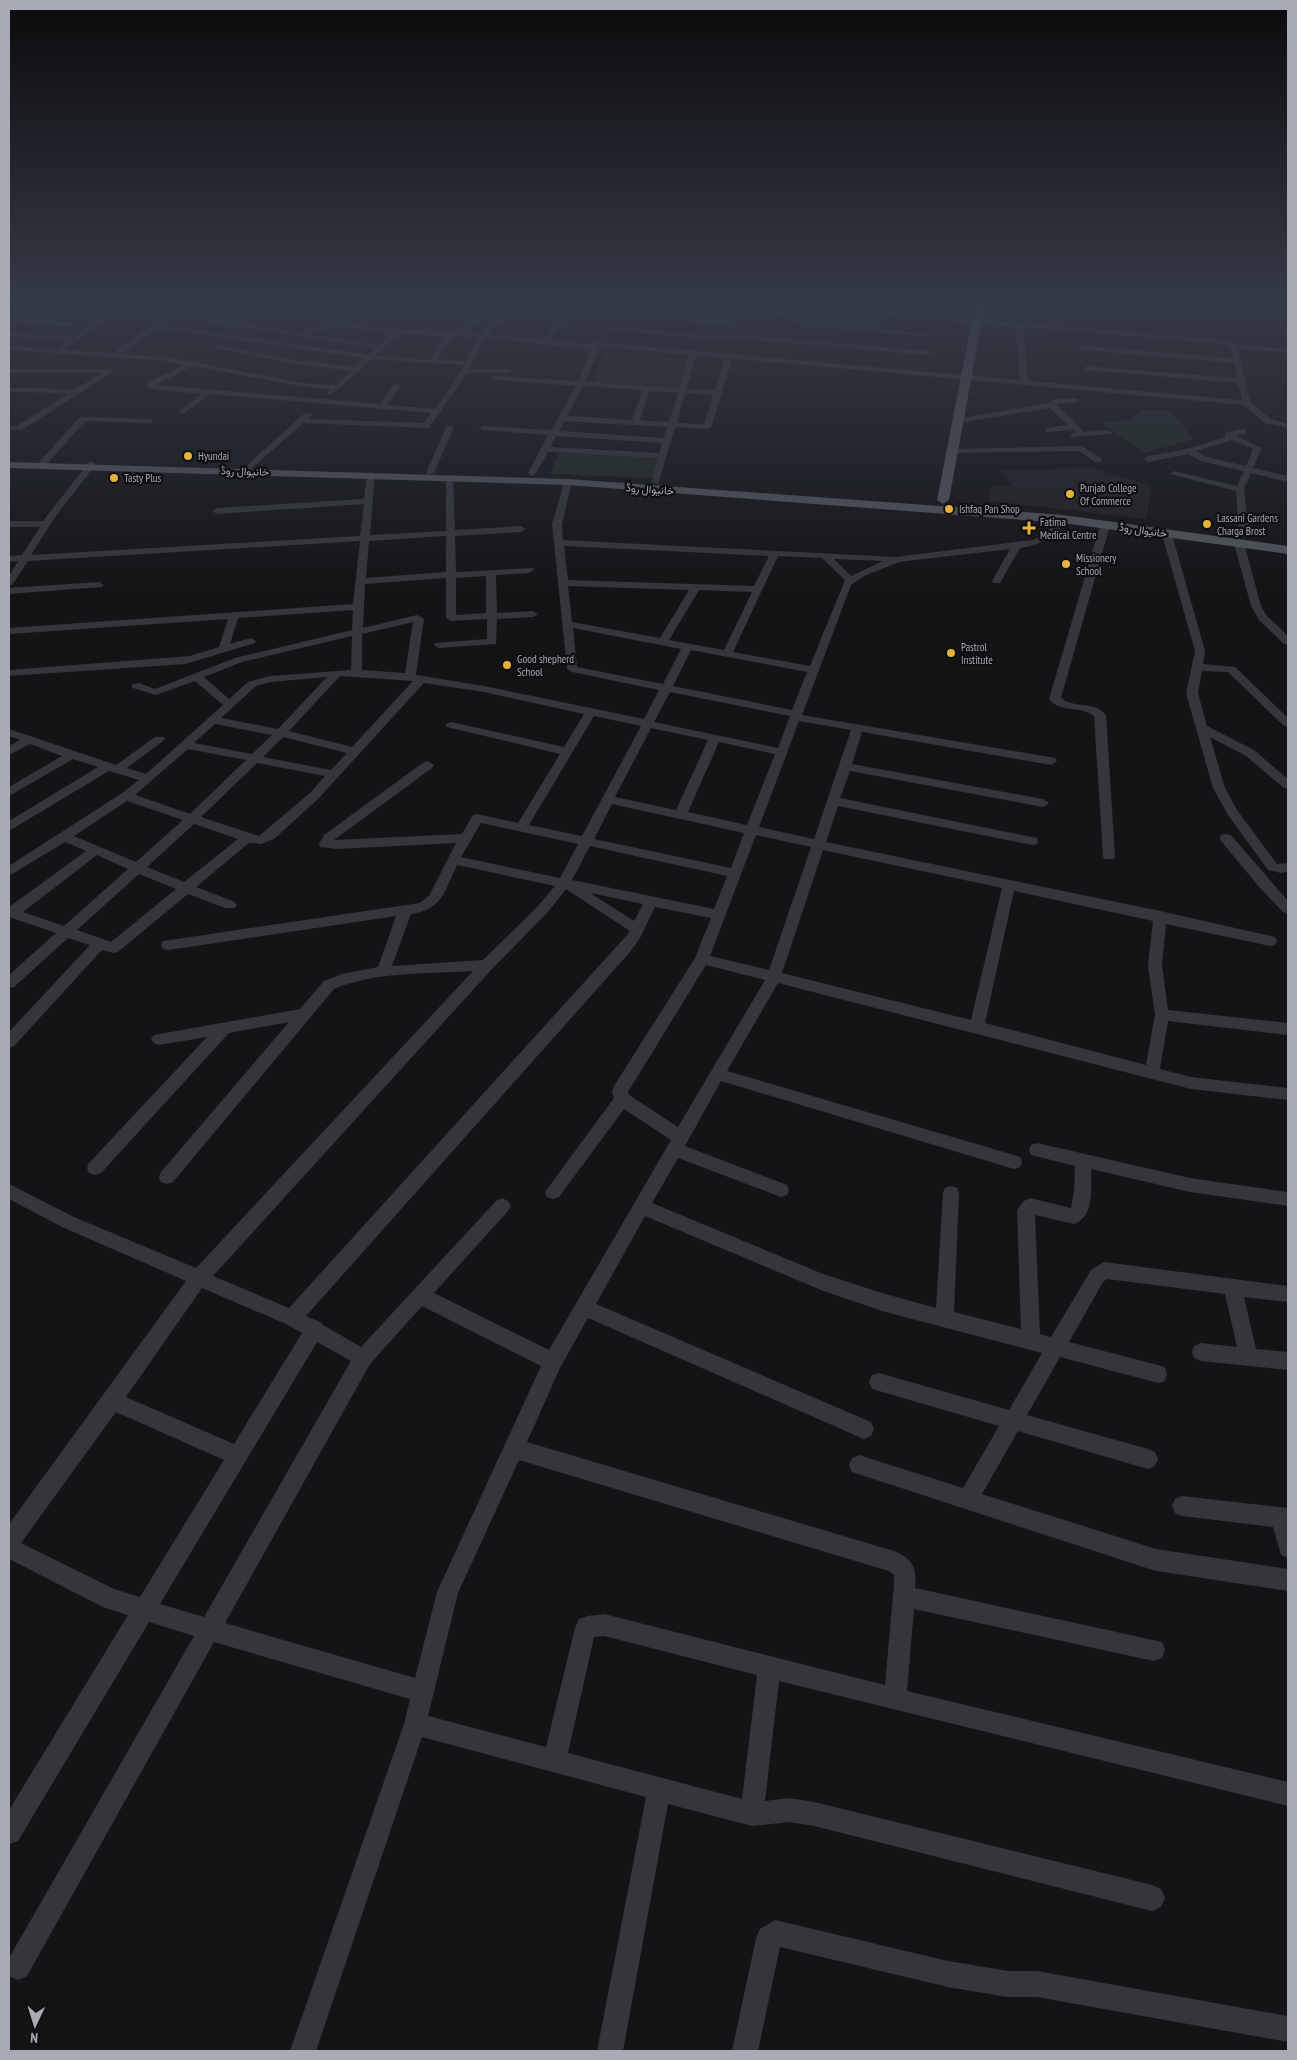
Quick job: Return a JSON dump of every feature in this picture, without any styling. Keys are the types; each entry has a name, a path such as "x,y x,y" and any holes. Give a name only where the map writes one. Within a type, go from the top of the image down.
{"main road":[{"path":"942,500 962,399"},
{"name":"خانیوال روڈ","path":"9,464 43,463 90,466 249,468 552,478 952,505 1070,516 1288,545"},
{"name":"خانیوال روڈ","path":"9,464 568,482 1046,518 1288,550"}],"street":[{"path":"9,428 19,428 64,399"},
{"path":"183,412 200,399"},
{"path":"290,399 436,411"},
{"path":"249,468 325,399"},
{"path":"382,406 387,399"},
{"path":"302,421 426,426 445,399"},
{"path":"532,473 572,399"},
{"path":"635,423 643,399"},
{"path":"655,482 679,399"},
{"path":"562,418 707,427 717,399"},
{"path":"1228,399 1246,403 1268,421 1288,426"},
{"path":"958,421 1052,404 1052,402 1076,400"},
{"path":"1052,404 1077,432"},
{"path":"43,463 84,419 150,421"},
{"path":"430,473 450,427"},
{"path":"483,428 667,441"},
{"path":"1049,430 1108,432"},
{"path":"1243,431 1228,435 1258,448 1247,469 1240,489 1244,535"},
{"path":"1148,459 1189,451 1233,437"},
{"path":"952,451 1081,448 1098,460"},
{"path":"545,449 662,456"},
{"path":"1189,451 1204,459 1288,479"},
{"path":"9,582 70,489 90,466"},
{"path":"1174,474 1240,489"},
{"path":"356,673 360,581 372,475"},
{"path":"450,477 451,618 533,614"},
{"path":"568,482 557,524 572,669 858,728 1051,761"},
{"path":"217,511 369,501"},
{"path":"9,524 46,524"},
{"path":"558,543 897,559 1035,543 1042,540 1060,524"},
{"path":"9,559 521,529"},
{"path":"1104,529 1055,699 1061,704 1095,710 1100,715 1109,856"},
{"path":"1168,538 1200,650 1192,693 1219,788 1232,812 1273,866 1288,867"},
{"path":"996,581 1017,545"},
{"path":"1240,547 1256,606 1263,618 1288,642"},
{"path":"726,654 774,553"},
{"path":"825,556 850,580"},
{"path":"781,1190 677,1144 622,1099 620,1091 702,959 847,583 897,559"},
{"path":"360,581 529,570"},
{"path":"439,645 492,642 491,572"},
{"path":"563,583 758,589"},
{"path":"9,591 99,585"},
{"path":"663,642 696,587"},
{"path":"9,631 358,607"},
{"path":"223,650 234,616"},
{"path":"126,796 247,838 261,840 270,836 314,796 355,751 415,678 418,618 358,631 245,672 197,677 156,692 150,692 142,686 137,686"},
{"path":"566,624 813,670"},
{"path":"165,668 251,641"},
{"path":"9,1541 112,1401 199,1278 487,965 543,909 564,883 688,646"},
{"path":"9,673 194,659"},
{"path":"1196,667 1231,669 1288,724"},
{"path":"245,672 270,679 337,673 415,678 484,689 782,752"},
{"path":"9,872 126,796 148,779 230,705 245,672"},
{"path":"9,983 191,820 281,733 337,673"},
{"path":"197,677 230,705"},
{"path":"522,826 591,712"},
{"path":"214,720 281,733 355,751"},
{"path":"451,725 568,752"},
{"path":"1201,727 1250,753 1288,785"},
{"path":"302,2051 414,1724 448,1592 553,1362 774,977 858,728"},
{"path":"9,732 72,755 148,779"},
{"path":"680,815 716,738"},
{"path":"9,827 113,768 159,739"},
{"path":"9,751 28,740"},
{"path":"186,745 334,774"},
{"path":"9,792 72,755"},
{"path":"428,766 329,838 325,844 337,845 465,838"},
{"path":"845,766 1042,803"},
{"path":"608,800 1160,916 1270,941"},
{"path":"834,801 1032,840"},
{"path":"168,945 424,908 434,899 453,860 477,818 522,826 735,873"},
{"path":"63,836 94,851 230,905"},
{"path":"10,912 112,948 117,946 247,838"},
{"path":"1226,838 1265,885 1288,909"},
{"path":"10,912 94,851"},
{"path":"453,860 719,915"},
{"path":"564,883 637,930"},
{"path":"978,1027 1009,885"},
{"path":"292,1318 625,948 637,930 651,901"},
{"path":"384,972 405,911"},
{"path":"1152,1072 1162,1015 1155,965 1160,916"},
{"path":"9,1042 99,944"},
{"path":"702,959 978,1027 1191,1083 1288,1094"},
{"path":"167,1176 329,985 336,981 384,972 487,965"},
{"path":"159,1039 304,1014"},
{"path":"1162,1015 1288,1029"},
{"path":"95,1168 224,1028"},
{"path":"717,1074 1014,1162"},
{"path":"553,1192 622,1099"},
{"path":"1037,1150 1190,1185 1288,1199"},
{"path":"1031,1341 1026,1210 1030,1206 1074,1216 1078,1215 1082,1200 1083,1160"},
{"path":"9,1191 68,1222 292,1318 315,1329 363,1358"},
{"path":"945,1318 951,1193"},
{"path":"18,1967 363,1358 502,1206"},
{"path":"642,1207 821,1282 882,1302 1158,1374"},
{"path":"968,1499 1097,1276 1104,1270 1288,1294"},
{"path":"1232,1286 1249,1357"},
{"path":"421,1296 553,1362"},
{"path":"584,1308 864,1429"},
{"path":"9,1832 315,1329"},
{"path":"1201,1352 1288,1361"},
{"path":"879,1382 1148,1459"},
{"path":"112,1401 237,1455"},
{"path":"513,1448 894,1562 904,1569 904,1596 895,1699"},
{"path":"859,1465 1156,1560 1288,1580"},
{"path":"1182,1506 1285,1518 1288,1548"},
{"path":"9,1548 111,1599 210,1630 423,1691"},
{"path":"904,1596 1154,1650"},
{"path":"554,1762 586,1627 604,1625 895,1699 1288,1794"},
{"path":"752,1814 769,1667"},
{"path":"414,1724 752,1814 789,1810 814,1814 1152,1898"},
{"path":"610,2051 660,1790"},
{"path":"746,2051 769,1938 775,1933 948,1974 1008,1984 1037,1984 1288,2029"}],"shaded area":[{"path":"1141,410 1170,411 1194,439 1144,453 1102,423 1132,419"},
{"path":"559,453 660,457 653,478 550,474"},
{"name":"Punjab College Of Commerce","path":"1092,468 1151,486 1147,519 989,501 991,486 1012,485 1000,470"}],"place":[{"name":"Hyundai","path":"188,456"},
{"name":"Tasty Plus","path":"114,478"},
{"name":"Punjab College Of Commerce","path":"1070,494"},
{"name":"Ishfaq Pan Shop","path":"949,509"},
{"name":"Lassani Gardens Charga Brost","path":"1207,524"},
{"name":"Fatima Medical Centre","path":"1029,528"},
{"name":"Missionery School","path":"1066,564"},
{"name":"Pastrol Institute","path":"951,653"},
{"name":"Good shepherd School","path":"507,665"}]}
